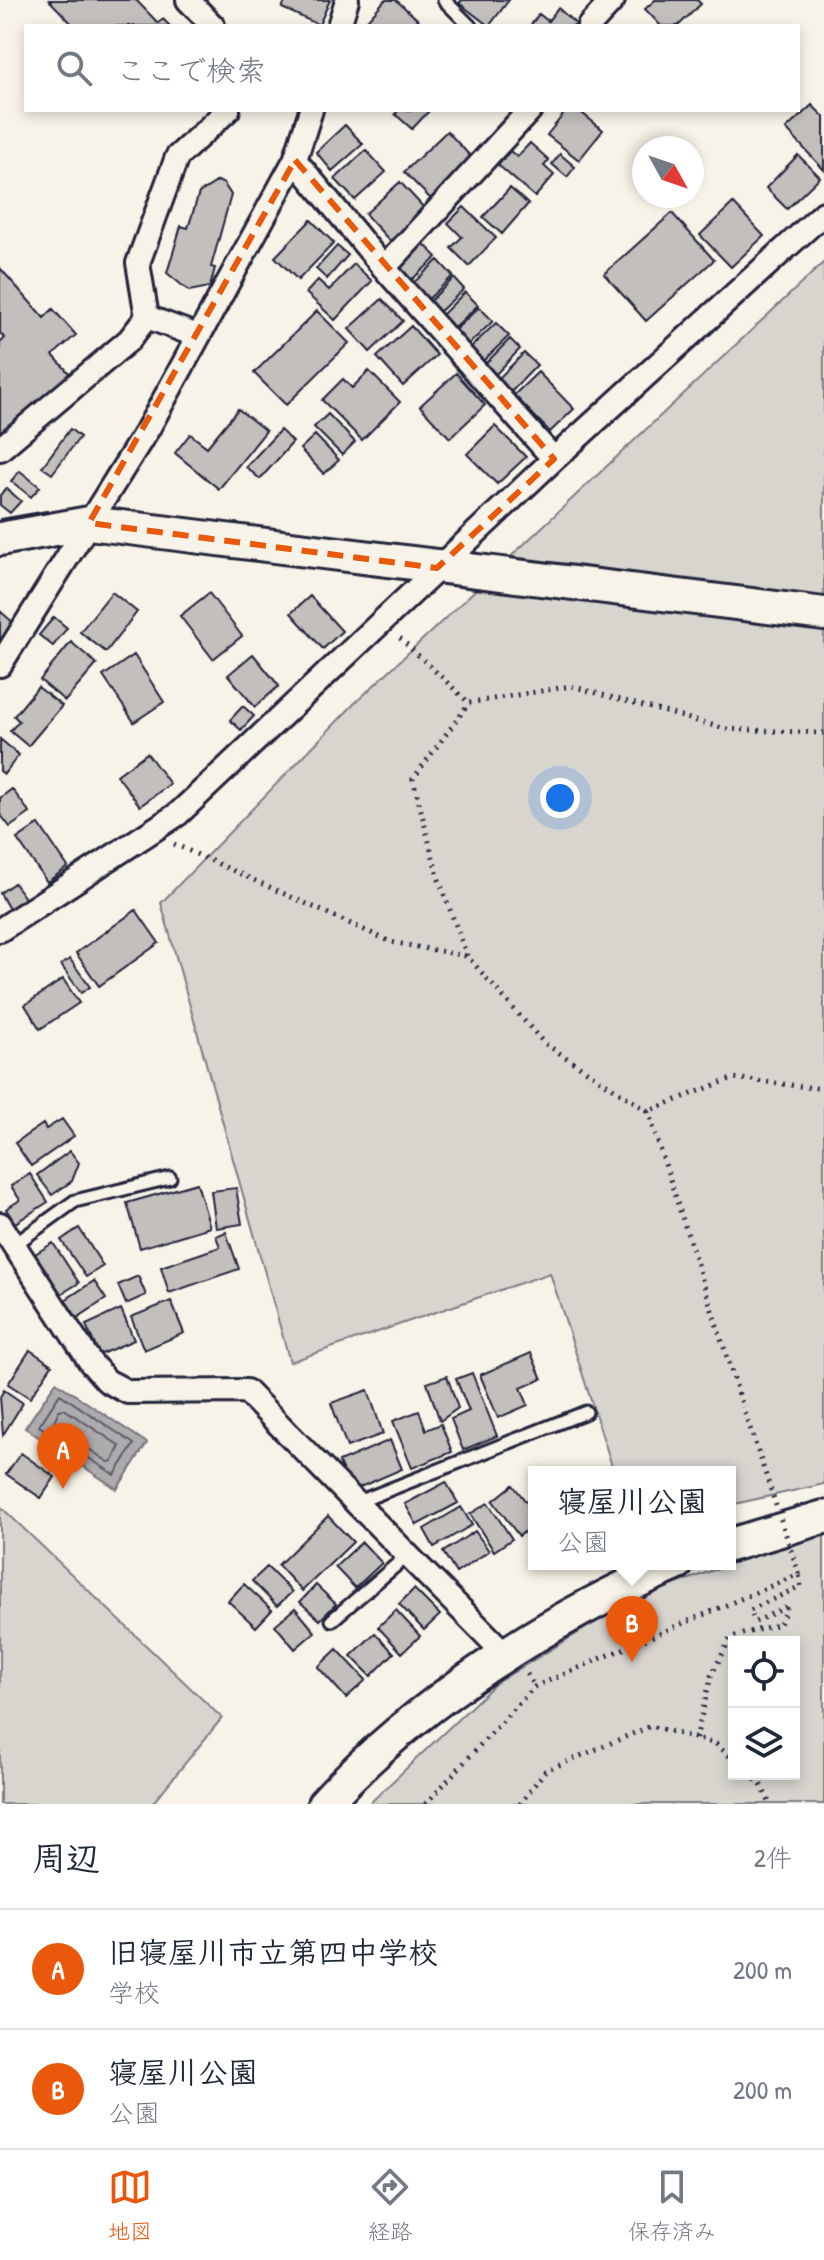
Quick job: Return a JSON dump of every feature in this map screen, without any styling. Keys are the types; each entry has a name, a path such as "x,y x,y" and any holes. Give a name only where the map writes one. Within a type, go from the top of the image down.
{"street":[{"path":"188,0 211,24"},
{"path":"340,24 347,0"},
{"path":"591,24 613,0"},
{"path":"0,449 129,340 147,317 138,263 177,157 226,112"},
{"path":"0,665 149,427 295,160 310,112"},
{"path":"384,268 528,112"},
{"path":"295,160 384,268 554,459"},
{"path":"0,930 178,814 554,459 824,213"},
{"path":"147,317 198,336"},
{"path":"0,539 89,523 824,614"},
{"path":"0,1224 91,1363 107,1381 128,1392 246,1391 505,1654"},
{"path":"736,1543 824,1517"},
{"path":"324,1804 409,1725 505,1654 622,1587 662,1570"}],"lane":[{"path":"444,0 468,24"},
{"path":"14,1245 75,1201 170,1178"},
{"path":"358,1502 586,1412"},
{"path":"332,1620 408,1555"}],"path":[{"path":"381,620 469,703"},
{"path":"696,1739 711,1676 731,1637 780,1624 787,1607 755,1622 750,1610 801,1586 799,1574 648,1111 544,1043 467,956 438,877 413,779 469,703 571,686 726,729 824,733"},
{"path":"149,833 391,942 467,956"},
{"path":"648,1111 733,1078 824,1089"},
{"path":"426,1804 534,1687 799,1574"},
{"path":"520,1804 545,1771 651,1726 716,1744 728,1755"},
{"path":"756,1780 770,1804"}],"highlighted area":[{"path":"295,160 554,459 437,568 89,523"}],"shaded area":[{"path":"824,262 824,1484 736,1504 736,1466 612,1466 550,1273 290,1362 161,903 354,704"},
{"path":"0,1506 222,1718 152,1804 0,1804"},
{"path":"824,1528 824,1804 369,1804 496,1683 629,1602 713,1570 736,1570 736,1561"}],"water":[{"path":"56,1382 147,1443 117,1489 25,1428"}],"building":[{"path":"49,0 136,0 158,23 163,19 168,24 72,24"},
{"path":"286,0 330,0 319,24 282,8"},
{"path":"385,0 396,0 423,24 364,24"},
{"path":"462,0 509,0 491,24 459,3"},
{"path":"655,0 697,0 701,4 680,24 659,24 645,9"},
{"path":"558,8 576,24 532,24 539,14 548,21"},
{"path":"812,105 824,117 824,170 786,129"},
{"path":"397,112 428,112 412,129 395,114"},
{"path":"565,112 580,112 603,130 579,160 547,135"},
{"path":"345,125 363,144 332,171 316,152"},
{"path":"447,131 473,159 431,199 404,172"},
{"path":"530,143 549,160 544,166 554,175 535,197 498,165 510,151 517,157"},
{"path":"366,150 386,172 355,200 335,179"},
{"path":"560,154 575,167 567,177 552,164"},
{"path":"798,155 820,177 787,209 766,188"},
{"path":"218,181 231,195 211,267 215,268 210,287 189,291 167,273 181,226 188,228 199,193"},
{"path":"400,182 425,209 390,241 365,214"},
{"path":"510,188 528,204 502,234 483,217"},
{"path":"733,203 764,236 731,267 700,235"},
{"path":"464,207 496,238 469,266 451,248 462,237 448,223"},
{"path":"672,213 714,260 646,321 604,274"},
{"path":"311,220 334,243 298,280 275,257"},
{"path":"423,243 437,257 408,283 395,269"},
{"path":"337,246 348,255 327,279 316,269"},
{"path":"438,260 453,276 424,303 409,287"},
{"path":"354,264 372,281 335,320 306,293 318,280 329,290"},
{"path":"0,268 44,318 53,309 76,335 53,355 70,374 0,436 0,343 5,338 0,333"},
{"path":"454,278 464,289 437,314 427,304"},
{"path":"465,292 478,305 452,330 440,317"},
{"path":"382,299 403,321 370,352 349,329"},
{"path":"479,307 493,321 467,346 453,332"},
{"path":"317,311 349,343 286,405 254,373"},
{"path":"496,323 509,336 481,363 468,350"},
{"path":"411,326 437,355 403,386 377,357"},
{"path":"510,339 520,349 493,377 482,367"},
{"path":"524,353 537,365 510,393 497,380"},
{"path":"369,371 400,402 362,440 322,400 343,379 352,388"},
{"path":"538,372 574,409 550,432 514,395"},
{"path":"456,373 485,405 450,438 420,406"},
{"path":"238,409 266,431 219,489 175,453 190,434 207,447"},
{"path":"328,414 355,442 342,455 314,427"},
{"path":"495,426 526,457 497,484 467,454"},
{"path":"70,429 80,437 52,474 42,467"},
{"path":"280,430 293,442 260,479 246,467"},
{"path":"315,435 339,460 324,474 300,449"},
{"path":"20,471 40,487 31,497 11,481"},
{"path":"6,488 21,501 10,513 0,505 0,495"},
{"path":"47,511 49,520 0,529 0,519"},
{"path":"112,592 137,612 106,652 80,632"},
{"path":"209,593 242,636 213,659 180,616"},
{"path":"310,596 342,631 323,649 291,613"},
{"path":"0,611 15,624 0,642"},
{"path":"54,617 67,628 53,646 39,635"},
{"path":"71,642 97,664 65,701 40,680"},
{"path":"253,654 279,686 255,707 228,675"},
{"path":"134,655 164,702 134,722 103,676"},
{"path":"38,687 62,706 28,746 10,731 19,721 14,716"},
{"path":"243,706 254,716 241,730 230,720"},
{"path":"0,739 19,755 4,774 0,771"},
{"path":"147,753 170,784 140,806 117,775"},
{"path":"12,789 30,813 10,827 0,814 0,798"},
{"path":"39,824 68,867 47,882 17,839"},
{"path":"14,883 27,901 11,913 0,893"},
{"path":"136,910 159,943 99,986 76,953"},
{"path":"70,959 90,987 81,993 61,965"},
{"path":"63,979 79,1003 40,1029 25,1005"},
{"path":"62,1119 74,1136 31,1166 15,1143 43,1124 46,1129"},
{"path":"70,1151 79,1163 72,1181 52,1195 37,1175"},
{"path":"30,1174 48,1202 15,1223 6,1209 20,1200 11,1186"},
{"path":"197,1183 210,1227 140,1248 127,1203"},
{"path":"236,1188 242,1224 216,1228 211,1191"},
{"path":"79,1228 103,1266 86,1277 61,1240"},
{"path":"226,1232 239,1269 169,1293 161,1267 220,1247 216,1236"},
{"path":"53,1243 79,1283 61,1294 35,1254"},
{"path":"138,1276 146,1295 126,1304 118,1285"},
{"path":"94,1281 106,1299 77,1318 65,1300"},
{"path":"171,1301 184,1333 144,1350 131,1317"},
{"path":"121,1309 134,1340 99,1355 86,1325"},
{"path":"30,1350 52,1365 30,1398 8,1384"},
{"path":"531,1353 542,1379 521,1388 528,1405 498,1418 480,1375"},
{"path":"472,1373 497,1436 463,1450 451,1419 469,1411 456,1379"},
{"path":"447,1376 458,1408 440,1421 427,1383"},
{"path":"4,1390 23,1403 3,1435 0,1397"},
{"path":"368,1390 383,1434 347,1447 331,1403"},
{"path":"419,1411 426,1430 441,1424 452,1452 412,1468 393,1421"},
{"path":"390,1440 402,1469 351,1491 339,1462"},
{"path":"21,1453 55,1477 41,1498 6,1474"},
{"path":"446,1482 458,1503 417,1525 405,1504"},
{"path":"513,1485 528,1504 528,1529 519,1536 493,1501"},
{"path":"488,1503 512,1539 494,1551 470,1514"},
{"path":"461,1507 472,1525 434,1547 424,1529"},
{"path":"328,1516 353,1542 302,1591 278,1565"},
{"path":"475,1531 489,1551 456,1573 443,1552"},
{"path":"362,1542 382,1563 355,1588 335,1567"},
{"path":"267,1567 292,1592 277,1606 252,1581"},
{"path":"244,1584 272,1610 256,1627 228,1601"},
{"path":"316,1585 336,1604 320,1620 300,1602"},
{"path":"414,1589 440,1615 424,1630 399,1604"},
{"path":"295,1608 315,1632 295,1649 275,1625"},
{"path":"396,1610 420,1636 402,1653 378,1627"},
{"path":"375,1633 394,1653 371,1676 351,1656"},
{"path":"337,1649 366,1680 346,1698 318,1667"}],"place":[{"name":"旧寝屋川市立第四中学校","path":"63,1489"},
{"name":"寝屋川公園","path":"632,1662"}]}
